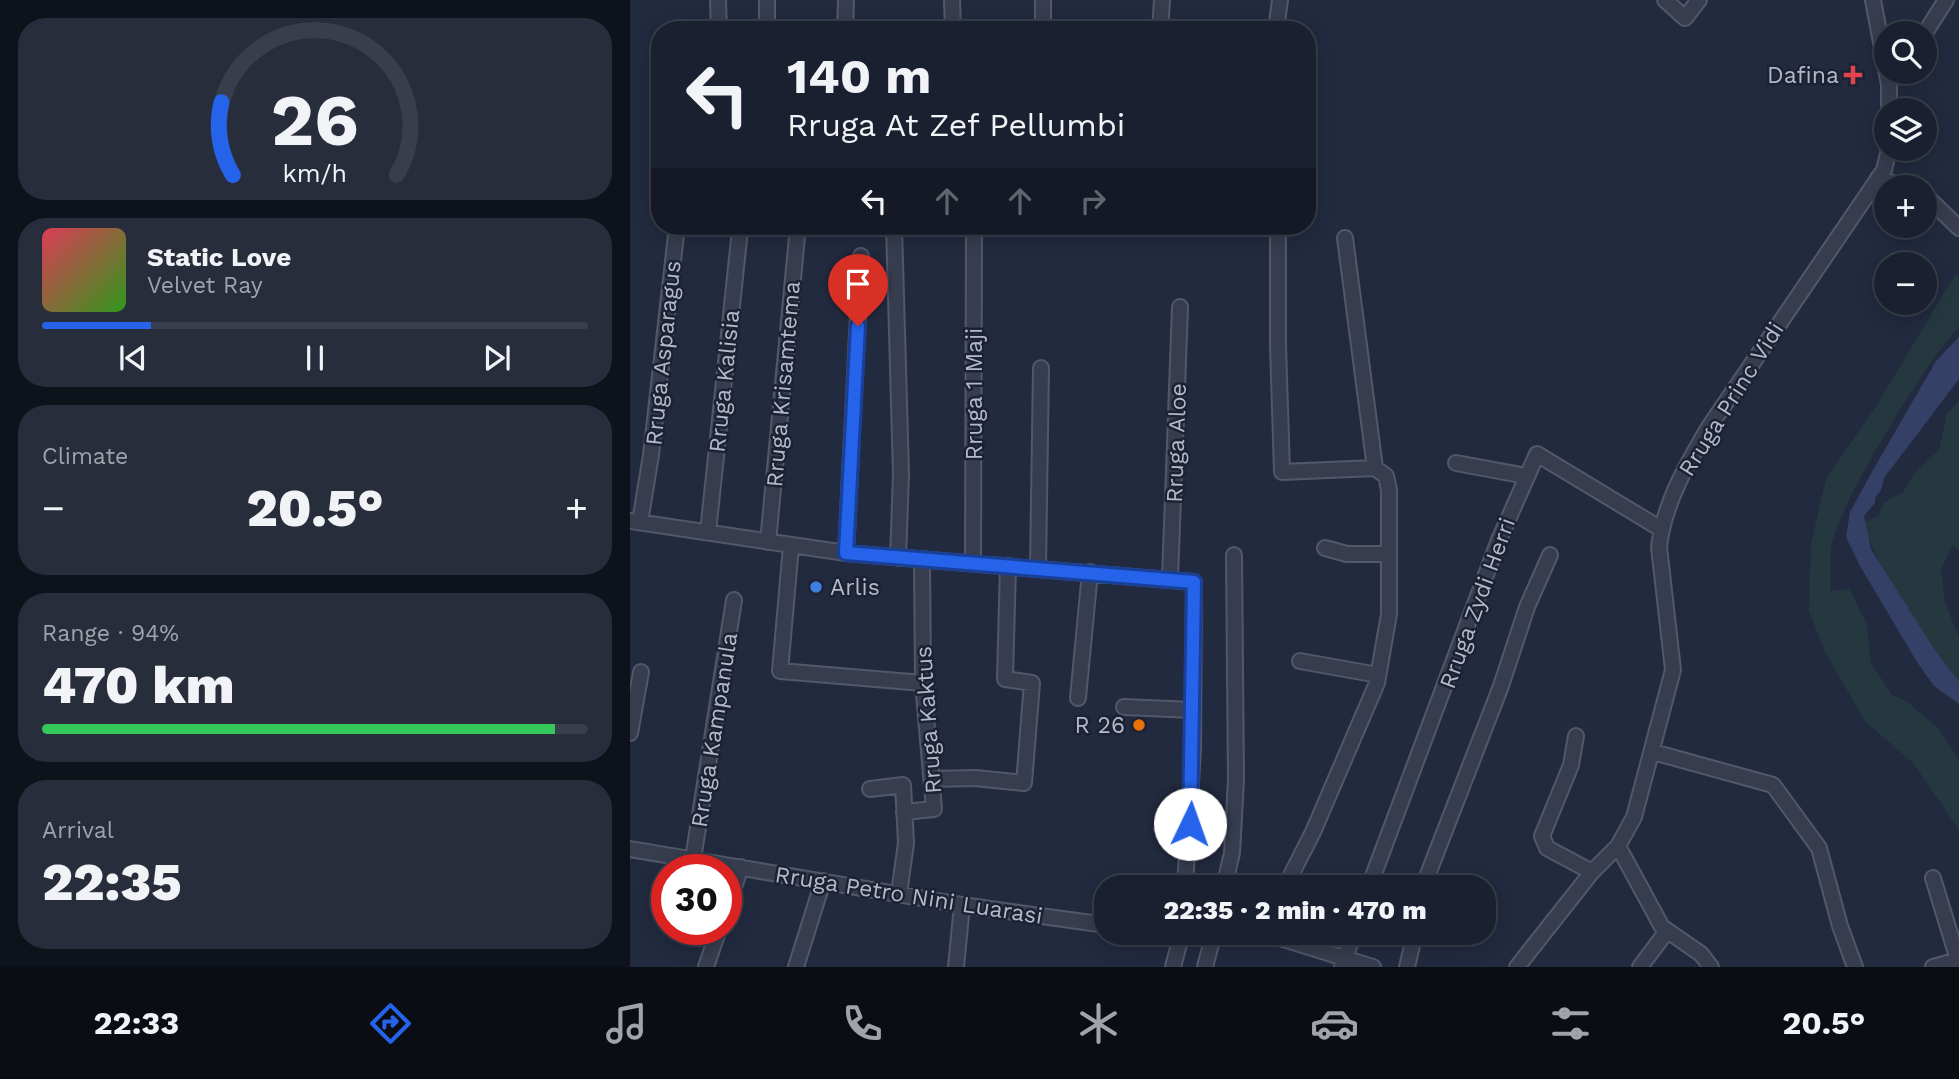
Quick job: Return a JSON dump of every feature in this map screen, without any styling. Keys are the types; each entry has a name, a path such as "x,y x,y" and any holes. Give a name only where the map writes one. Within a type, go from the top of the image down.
{"street":[{"path":"718,0 719,21"},
{"path":"767,0 767,21"},
{"path":"845,21 846,0"},
{"path":"952,0 953,21"},
{"path":"1043,0 1043,21"},
{"path":"1160,21 1161,0"},
{"path":"1277,21 1280,0"},
{"path":"1665,0 1685,18 1699,0"},
{"path":"1873,0 1878,21"},
{"path":"1933,21 1946,0"},
{"name":"Rruga Princ Vidi","path":"1517,967 1592,872 1618,846 1634,817 1673,670 1659,547 1661,529 1687,465 1709,427 1874,184"},
{"path":"1937,207 1959,228"},
{"name":"Rruga Asparagus","path":"635,522 651,455 676,235"},
{"name":"Rruga Kalisia","path":"708,532 739,235"},
{"name":"Rruga Krisamtema","path":"768,542 797,235"},
{"path":"894,235 901,474 898,558"},
{"name":"Rruga 1 Maji","path":"973,563 974,235"},
{"path":"1278,235 1282,472 1376,468 1386,476 1389,490 1389,614 1378,675 1353,743 1291,875"},
{"path":"1345,238 1376,468"},
{"path":"846,553 861,256"},
{"name":"Rruga Aloe","path":"1170,579 1180,307"},
{"path":"1038,568 1041,368"},
{"name":"Rruga Zydi Herri","path":"1374,875 1525,476 1537,454 1661,529"},
{"path":"1456,463 1525,476"},
{"path":"635,522 846,553 1194,582 1194,710 1186,875"},
{"path":"791,546 780,671 923,682"},
{"path":"1325,548 1347,554 1389,554"},
{"path":"1226,875 1231,853 1236,780 1234,555"},
{"path":"1428,875 1501,687 1527,607 1550,555"},
{"name":"Rruga Kaktus","path":"899,894 906,843 904,812 934,809 923,682 922,560"},
{"path":"932,779 975,778 1024,783 1032,682 1005,679 1008,566"},
{"path":"1078,698 1090,572"},
{"name":"Rruga Kampanula","path":"693,854 734,600"},
{"path":"1300,661 1378,675"},
{"path":"630,733 641,672"},
{"path":"1124,707 1194,710"},
{"path":"1576,736 1571,765 1542,836 1548,848 1592,872"},
{"path":"1653,752 1773,785 1819,848 1840,926 1855,967"},
{"path":"870,789 903,785 904,812"},
{"path":"1618,846 1667,931 1701,954 1711,967"},
{"name":"Rruga Petro Nini Luarasi","path":"630,849 661,854"},
{"name":"Rruga Petro Nini Luarasi","path":"742,867 962,905 1094,923"},
{"path":"1933,878 1958,960 1933,967"},
{"path":"796,967 823,881"},
{"path":"956,967 962,905"},
{"path":"1640,967 1667,931"},
{"path":"706,967 714,945"},
{"path":"1172,967 1179,945"},
{"path":"1205,967 1211,945"},
{"path":"1296,945 1343,963 1373,967"},
{"path":"1343,963 1350,945"},
{"path":"1407,967 1412,945"}],"shaded area":[{"path":"1955,275 1959,277 1959,327 1906,399 1849,500 1831,548 1830,591 1850,589 1867,626 1871,663 1892,695 1906,701 1937,727 1959,760 1959,830 1914,764 1865,721 1825,652 1809,611 1811,544 1826,479 1875,408 1931,315 1937,315 1937,305"},
{"path":"1959,401 1959,550 1952,546 1941,570 1945,603 1959,637 1959,682 1904,606 1878,559 1864,523 1878,516 1885,502 1903,492 1917,470 1939,450 1947,414"}],"water":[{"path":"1959,337 1959,379 1884,478 1875,503 1864,516 1871,549 1932,646 1959,682 1959,704 1934,686 1917,662 1860,566 1846,537 1850,512 1873,470 1936,361"}],"place":[{"name":"Dafina","path":"1853,75"},
{"name":"Arlis","path":"816,587"},
{"name":"R 26","path":"1139,725"}],"route":[{"path":"858,326 846,553 1194,582 1190,824"}]}
